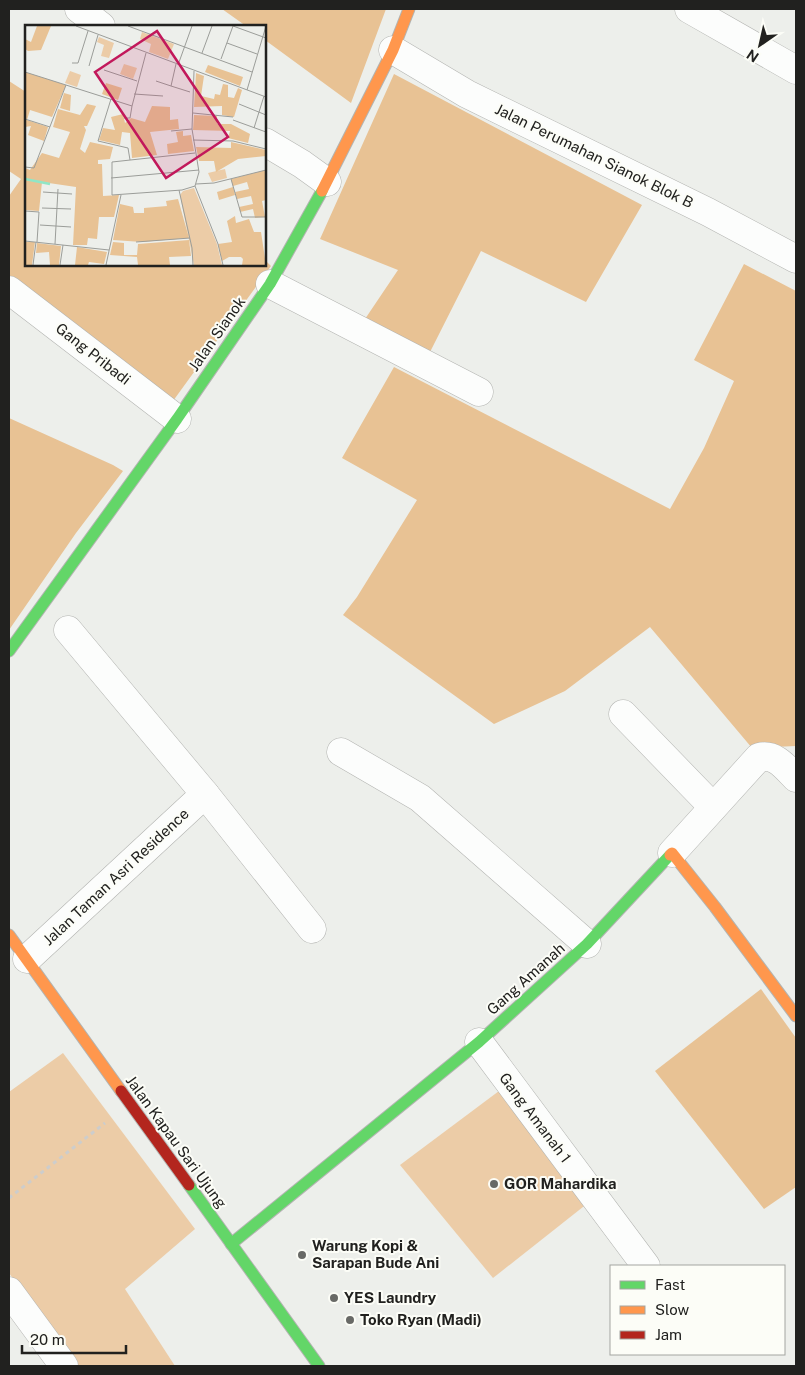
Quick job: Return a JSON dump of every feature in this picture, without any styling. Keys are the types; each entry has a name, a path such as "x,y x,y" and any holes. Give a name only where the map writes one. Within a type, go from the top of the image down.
{"street":[{"path":"80,9 100,25"},
{"name":"Jalan Sianok","path":"9,651 177,419 270,284 327,182 393,50 409,9"},
{"path":"689,9 796,70"},
{"name":"Jalan Perumahan Sianok Blok B","path":"393,50 467,94 708,212 796,259"},
{"path":"266,143 302,164 327,182"},
{"path":"270,284 479,392"},
{"name":"Gang Pribadi","path":"9,290 177,419"},
{"path":"68,630 205,794 312,930"},
{"path":"623,714 713,807"},
{"path":"341,752 420,798 586,944"},
{"path":"796,778 775,758 759,757 672,853 715,907 796,1016"},
{"name":"Jalan Taman Asri Residence","path":"14,944 205,794"},
{"name":"Gang Amanah","path":"231,1244 479,1042 586,944 672,853"},
{"name":"Jalan Kapau Sari Ujung","path":"14,944 320,1366"},
{"name":"Gang Amanah 1","path":"479,1042 645,1265"},
{"path":"9,1291 64,1366"}],"path":[{"path":"9,1198 130,1104"}],"shaded area":[{"path":"222,9 386,9 351,103 266,41 266,25 245,25"},
{"path":"394,74 642,205 586,302 481,251 429,354 363,322 398,270 320,239"},
{"path":"9,81 25,91 25,266 266,266 266,261 271,266 173,401 9,276 9,196 21,179 9,171"},
{"path":"744,264 796,291 796,746 752,748 650,627 565,691 494,724 343,615 357,597 417,500 342,458 394,367 670,509 704,448 734,381 694,360"},
{"path":"9,418 123,471 76,533 9,630"},
{"path":"761,989 796,1038 796,1187 764,1209 655,1071"},
{"path":"63,1053 195,1229 125,1289 175,1366 77,1366 9,1273 9,1092"},
{"name":"GOR Mahardika","path":"503,1088 588,1203 493,1278 400,1165"}],"traffic: fast":[{"path":"9,651 177,419 270,284 322,191"},
{"path":"231,1244 479,1042 587,944 670,855"},
{"path":"189,1185 319,1366"}],"traffic: slow":[{"path":"322,191 393,50 409,9"},
{"path":"670,855 672,853 715,907 796,1016"},
{"path":"9,935 121,1091"}],"traffic: jam":[{"path":"121,1091 189,1185"}],"place":[{"name":"GOR Mahardika","path":"494,1184"},
{"name":"Warung Kopi & Sarapan Bude Ani","path":"302,1255"},
{"name":"YES Laundry","path":"334,1298"},
{"name":"Toko Ryan (Madi)","path":"350,1320"}]}
